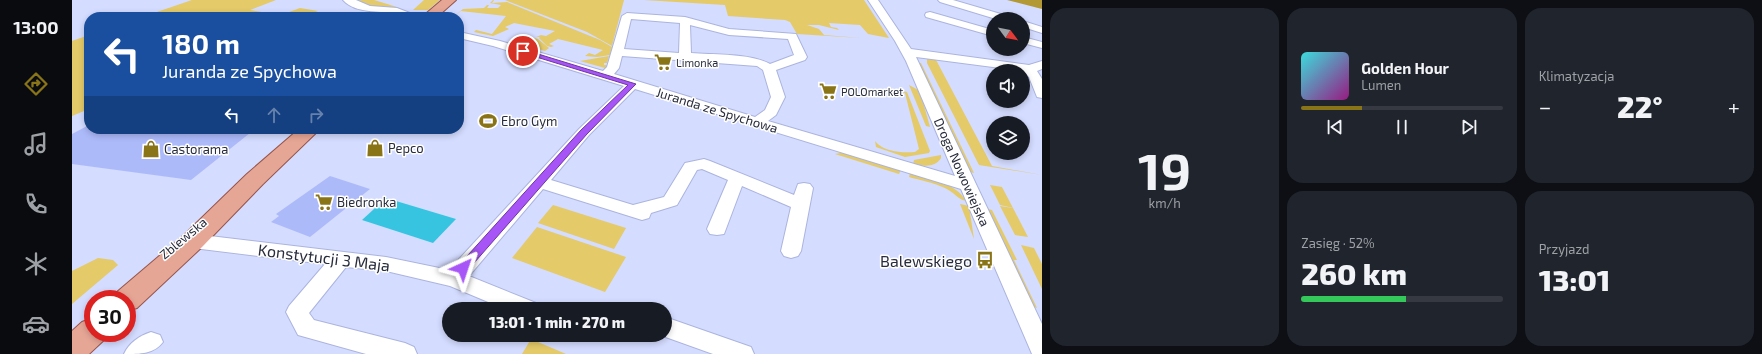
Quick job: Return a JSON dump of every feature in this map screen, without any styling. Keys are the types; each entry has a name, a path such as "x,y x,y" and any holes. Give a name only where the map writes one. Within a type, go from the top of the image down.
{"main road":[{"path":"435,12 450,0"},
{"path":"445,12 457,0"},
{"name":"Zblewska","path":"136,292 193,241 255,179 304,134"},
{"name":"Zblewska","path":"122,290 194,228 255,179"},
{"path":"72,334 84,324"},
{"path":"72,350 84,339"}],"street":[{"path":"348,0 371,9 399,12"},
{"name":"Droga Nowowiejska","path":"873,0 907,52 1040,341"},
{"path":"943,0 986,13"},
{"path":"930,15 986,31"},
{"path":"605,76 612,71 627,16 685,20 729,32 792,36 801,57 769,68"},
{"path":"685,20 685,56"},
{"path":"1030,26 1042,30"},
{"name":"Juranda ze Spychowa","path":"464,36 496,43 969,186"},
{"path":"1030,42 1042,45"},
{"path":"617,52 739,60 760,63 769,68 778,97 771,112 757,122"},
{"path":"907,52 1039,66 1035,77 1042,94"},
{"path":"454,279 584,132 633,84"},
{"path":"632,211 671,202 690,166 704,164 737,178 802,196 791,251"},
{"path":"717,229 737,178"},
{"path":"539,182 649,216"},
{"name":"Konstytucji 3 Maja","path":"193,241 386,264 454,279 511,302"},
{"path":"342,258 297,312 306,328 405,354"},
{"path":"672,329 742,354"}],"shaded area":[{"path":"192,0 276,0 250,10 262,12 157,12"},
{"path":"351,0 374,0 397,7 399,10 371,8"},
{"path":"424,0 440,0 428,10 413,10"},
{"path":"493,0 492,3 507,2 600,40 612,47 610,55 597,57 585,56 589,53 595,55 603,50 558,39 549,44 554,46 547,46 539,38 540,37 536,37 541,35 546,36 555,31 514,23 505,27 509,29 493,36 474,32 476,30 492,34 506,16 459,12 463,9 484,8 487,5 489,5 487,8 498,8 501,5 490,3"},
{"path":"505,0 624,0 612,46 587,32"},
{"path":"644,0 864,0 889,38 868,34 860,25 829,23 831,27 839,30 819,25 807,25 819,29 824,35 861,38 797,34 790,22 785,20 728,16 725,5"},
{"path":"1007,0 1042,0 1042,9"},
{"path":"300,8 318,11 316,12 289,12"},
{"path":"84,37 84,111 72,116 72,41"},
{"path":"534,38 538,39 549,48 545,51 522,44"},
{"path":"609,56 607,63 604,63 604,65 607,65 605,68 580,61"},
{"path":"927,57 935,58 986,155 986,160 989,160 992,166 1042,175 979,165 927,63"},
{"path":"918,63 921,63 974,173 970,172"},
{"path":"909,85 920,91 930,127 926,126"},
{"path":"888,88 907,92 930,151 929,153 905,157 876,147 875,141 883,148 893,151 915,152 919,149 905,93"},
{"path":"846,153 901,170 899,174 835,154"},
{"path":"941,155 941,158 932,165 925,166 913,164 914,160"},
{"path":"910,173 933,179 948,185 955,189 966,201 960,199 945,188 909,177"},
{"path":"990,185 1002,187 1013,208 1000,205"},
{"path":"960,204 969,206 974,239"},
{"path":"553,205 626,228 614,249 538,223"},
{"path":"1000,206 1013,208 1028,237 1015,235"},
{"path":"988,209 992,210 1017,260 1014,260 1037,308 1034,307"},
{"path":"537,227 626,257 605,292 512,258"},
{"path":"1021,245 1034,248 1042,264 1042,289"},
{"path":"98,258 113,260 118,265 89,290 84,290 84,294 72,304 72,271"},
{"path":"529,342 538,342 566,354 522,354"}],"water":[{"path":"386,198 456,219 433,243 362,220"}],"building":[{"name":"Castorama","path":"84,128 84,134 249,134 191,180 72,164 72,134"},
{"name":"Biedronka","path":"330,176 370,189 310,237 271,222 279,216 276,214"}],"place":[{"name":"Limonka","path":"663,62"},
{"name":"POLOmarket","path":"828,91"},
{"name":"Ebro Gym","path":"488,121"},
{"name":"Pepco","path":"375,148"},
{"name":"Castorama","path":"151,149"},
{"name":"Biedronka","path":"324,202"},
{"name":"Balewskiego","path":"985,260"}],"route":[{"path":"463,268 584,132 633,84 523,51"}]}
